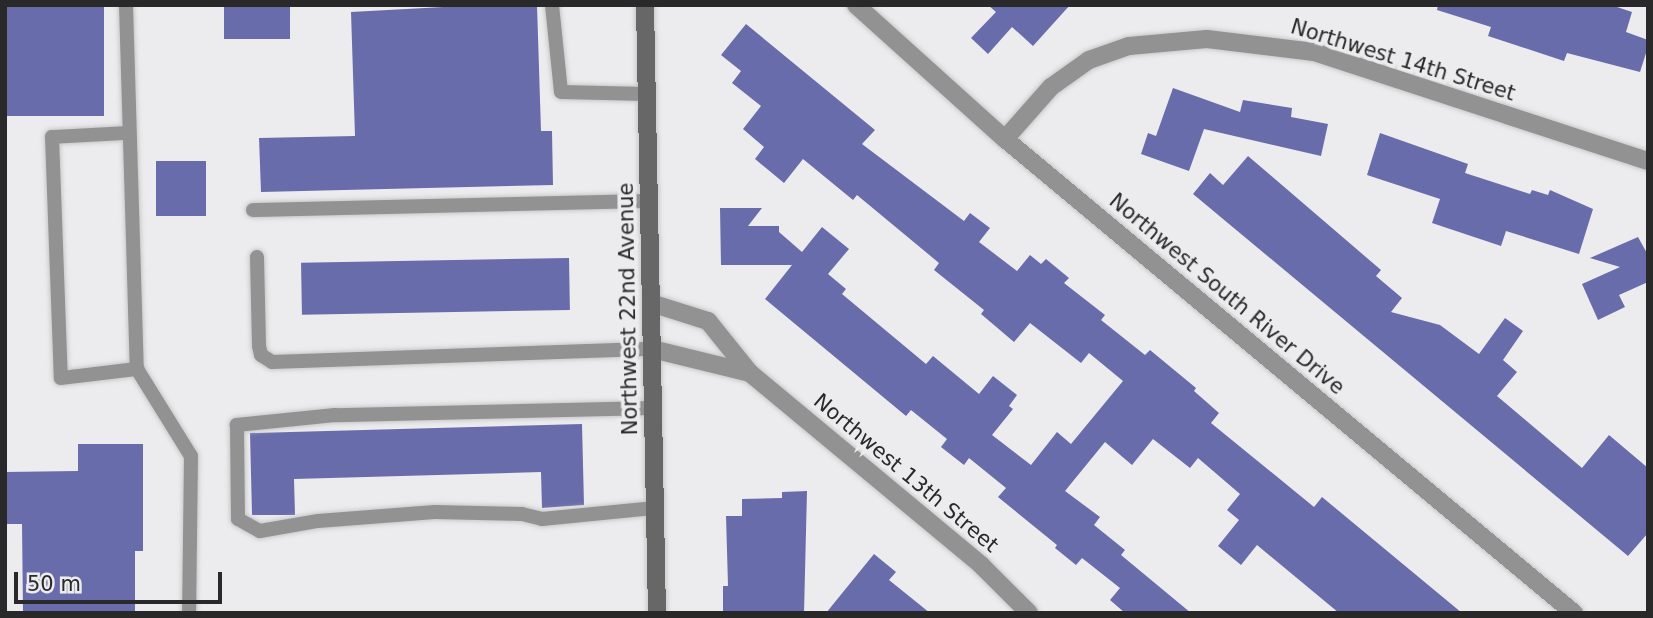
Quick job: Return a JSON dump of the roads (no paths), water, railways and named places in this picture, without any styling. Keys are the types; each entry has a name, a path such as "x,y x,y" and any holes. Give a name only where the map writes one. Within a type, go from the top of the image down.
{"main road":[{"name":"Northwest 22nd Avenue","path":"645,5 657,613"}],"street":[{"name":"Northwest South River Drive","path":"862,7 1005,139 1574,613"},
{"name":"Northwest 14th Street","path":"1005,139 1051,87 1089,60 1129,46 1207,39 1314,52 1648,161"},
{"name":"Northwest 13th Street","path":"651,303 708,321 750,373 981,565 1029,613"},
{"name":"Northwest 13th Street","path":"652,349 750,373"}],"lane":[{"path":"126,5 126,133 137,369 191,456 189,613"},
{"path":"552,5 561,92 646,94"},
{"path":"126,133 52,136 61,378 137,369"},
{"path":"253,210 649,201"},
{"path":"257,257 258,346 261,355 272,362 652,349"},
{"path":"653,408 334,415 237,425 238,519 260,531 318,520 436,512 522,514 542,519 655,508"}]}
